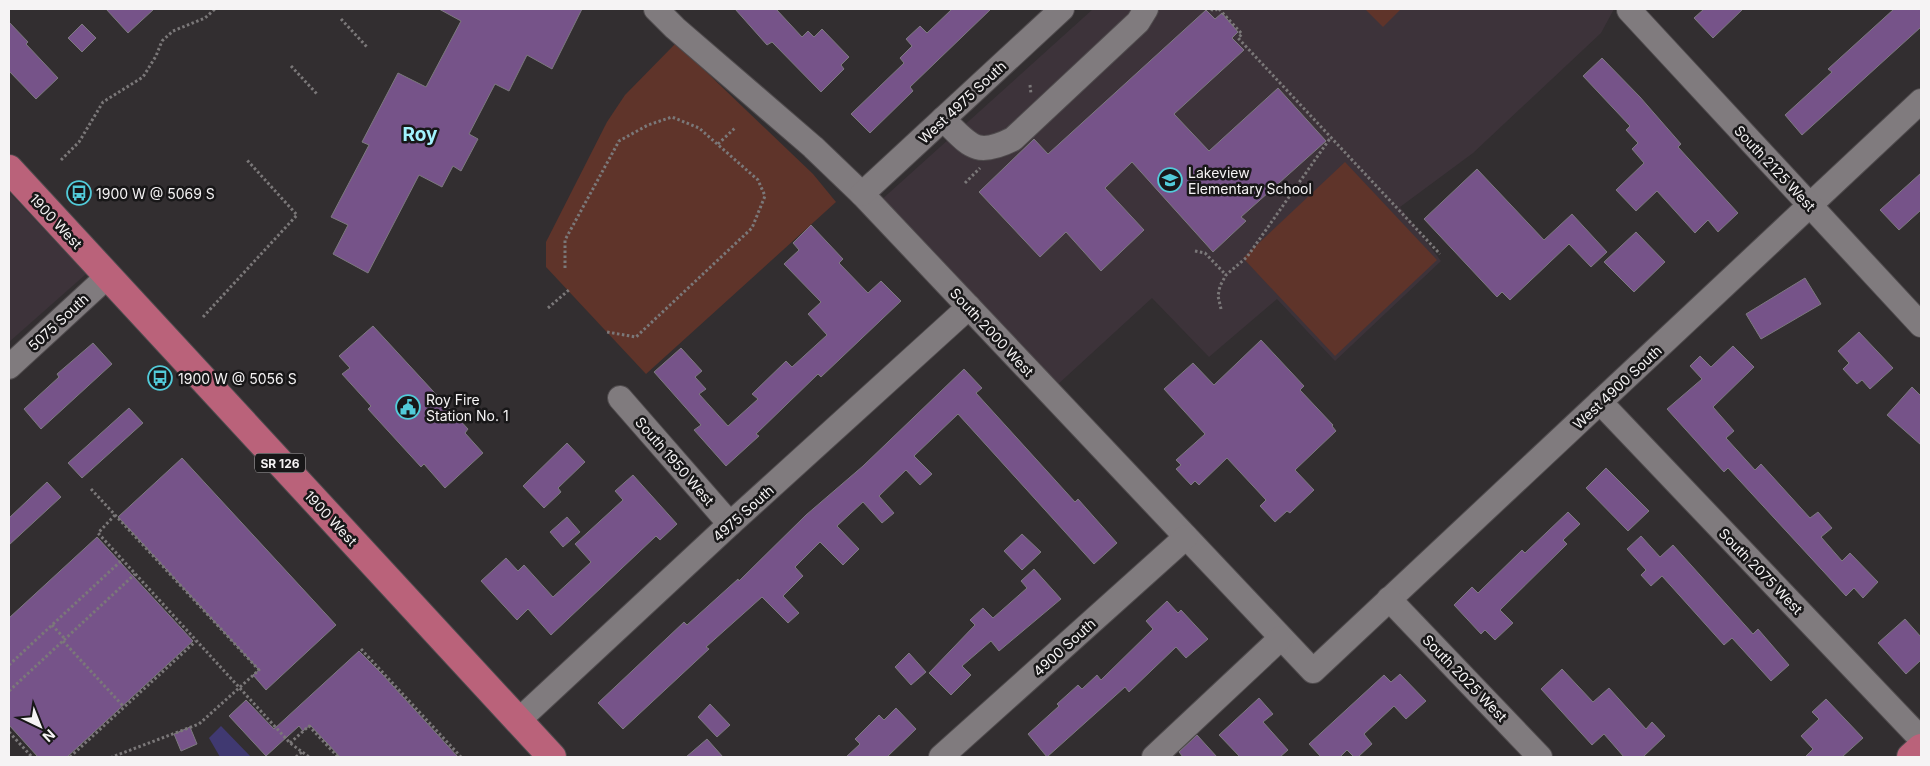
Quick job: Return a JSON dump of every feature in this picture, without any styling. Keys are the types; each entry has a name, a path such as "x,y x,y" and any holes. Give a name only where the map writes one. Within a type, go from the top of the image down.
{"main road":[{"name":"1900 West","path":"9,169 552,757"},
{"path":"1911,757 1921,748"}],"street":[{"name":"South 2000 West","path":"656,9 674,28 813,147 862,194 1313,671"},
{"name":"West 4975 South","path":"862,194 1062,9"},
{"path":"943,119 972,146 986,148 998,146 1013,139 1138,22 1146,9"},
{"name":"South 2125 West","path":"1630,10 1921,326"},
{"name":"West 4900 South","path":"1313,671 1921,101"},
{"name":"5075 South","path":"9,367 108,276"},
{"name":"4975 South","path":"518,721 730,524 969,307"},
{"name":"South 1950 West","path":"620,398 730,524"},
{"name":"South 2075 West","path":"1600,402 1921,739"},
{"name":"4900 South","path":"941,757 1186,537"},
{"name":"South 2025 West","path":"1389,599 1540,757"},
{"path":"1154,757 1282,638"}],"path":[{"path":"61,160 79,142 103,102 143,77 156,56 162,40 173,31 205,18 215,9"},
{"path":"1211,9 1214,11 1218,9 1242,34 1238,38 1440,254"},
{"path":"341,19 367,47"},
{"path":"291,66 317,94"},
{"path":"565,268 565,240 619,141 648,125 672,117 699,128 758,180 765,196 752,228 636,337 607,332"},
{"path":"718,144 736,127"},
{"path":"1221,309 1218,296 1220,286 1226,275 1247,257 1332,137"},
{"path":"203,317 297,215 247,160"},
{"path":"965,183 984,165"},
{"path":"1195,251 1206,253 1226,275"},
{"path":"548,308 570,289"},
{"path":"91,489 258,670 199,724 112,757"},
{"path":"116,515 98,534 290,743 309,757"},
{"path":"9,665 122,560"},
{"path":"9,691 135,574"},
{"path":"52,625 124,707"},
{"path":"70,757 196,641"},
{"path":"361,649 461,757"},
{"path":"290,743 309,726 338,757"},
{"path":"9,732 32,757"},
{"path":"296,757 302,752"}],"shaded area":[{"name":"Lakeview Elementary School","path":"1093,9 1614,9 1601,33 1473,153 1400,207 1441,261 1335,361 1277,299 1209,357 1152,298 1044,397 869,211"},
{"path":"1365,9 1401,9 1383,27"},
{"path":"676,43 813,174 836,202 646,374 546,267 546,242 607,122 625,95"},
{"path":"1345,162 1437,260 1335,356 1243,258"},
{"path":"9,192 86,274 9,342"},
{"path":"221,726 251,757 220,757 209,738"}],"building":[{"path":"106,9 154,9 128,33"},
{"path":"439,9 582,9 552,69 527,55 509,91 495,84 469,134 478,139 461,171 453,166 442,187 419,175 368,273 333,254 348,225 331,217 369,145 362,142 398,73 426,87 461,21"},
{"path":"735,9 776,9 802,37 808,31 814,37 822,29 849,57 841,65 844,69 821,92 772,42 767,45"},
{"path":"952,9 991,9 910,87 913,91 870,133 851,114 904,63 900,58 912,46 906,39 920,26 927,33"},
{"path":"1704,9 1743,9 1713,38 1694,18"},
{"path":"1894,9 1921,9 1921,27 1802,135 1785,115 1832,72 1828,69"},
{"path":"1206,10 1215,19 1222,13 1238,32 1232,38 1244,50 1174,114 1209,151 1278,88 1326,141 1241,217 1246,221 1213,252 1132,162 1105,188 1144,230 1101,271 1066,232 1040,257 979,192 1034,139 1048,154"},
{"path":"9,22 28,42 26,44 58,78 36,99 9,71"},
{"path":"82,24 96,38 82,52 68,38"},
{"path":"1602,58 1640,97 1681,144 1678,147 1738,213 1718,232 1708,220 1695,233 1657,191 1636,211 1616,190 1644,163 1632,149 1638,143 1626,130 1630,126 1583,76"},
{"path":"1477,169 1544,240 1572,214 1607,252 1591,267 1569,244 1510,300 1502,292 1497,297 1424,219"},
{"path":"1921,173 1921,210 1899,230 1880,210"},
{"path":"811,225 843,259 839,263 868,293 881,281 901,301 821,377 818,374 756,434 759,436 726,466 694,430 701,425 654,372 681,348 702,371 695,377 706,389 699,394 728,426 758,399 752,394 786,361 792,367 827,335 808,314 821,302 784,264 799,250 793,243"},
{"path":"1636,232 1665,262 1634,292 1604,262"},
{"path":"1805,278 1821,304 1761,339 1746,314"},
{"name":"Roy Fire Station No. 1","path":"373,326 468,429 465,433 483,453 445,488 424,464 421,467 368,409 371,406 342,374 350,368 339,356"},
{"path":"1859,332 1893,368 1870,389 1862,380 1857,384 1843,369 1849,363 1838,351"},
{"path":"1261,340 1304,386 1300,390 1333,425 1336,431 1295,470 1314,490 1290,513 1287,511 1275,522 1260,506 1266,500 1227,458 1199,485 1195,481 1191,485 1176,469 1181,465 1176,460 1205,434 1164,389 1193,363 1214,385"},
{"path":"93,343 112,364 41,429 24,409 59,377 57,374"},
{"path":"1733,346 1754,367 1713,407 1734,431 1726,438 1755,470 1761,464 1810,518 1818,512 1832,528 1821,537 1842,561 1850,553 1878,582 1863,598 1854,588 1846,596 1728,468 1724,472 1667,409 1702,379 1690,366 1700,356 1711,367"},
{"path":"964,369 982,388 976,393 1075,502 1078,499 1117,543 1094,564 958,414 914,456 932,474 920,485 906,470 879,496 894,513 882,523 863,502 837,526 859,549 843,565 820,542 795,567 803,576 783,596 799,613 788,623 762,597 706,647 709,649 623,729 598,703 684,622 687,625 738,579 739,581 806,515 863,466"},
{"path":"1912,387 1921,396 1921,445 1887,415"},
{"path":"129,408 143,423 82,478 68,463"},
{"path":"567,443 585,462 558,488 561,492 544,508 523,486"},
{"path":"182,458 336,625 266,690 253,675 259,670 118,517"},
{"path":"1606,468 1649,511 1628,531 1586,488"},
{"path":"633,475 677,524 660,540 656,536 551,635 528,609 517,620 481,581 506,558 518,571 524,565 553,597 591,562 575,544 623,500 615,491"},
{"path":"47,482 61,497 9,545 9,518"},
{"path":"1568,512 1580,524 1563,540 1567,544 1500,610 1513,623 1495,640 1485,630 1481,634 1454,605 1472,587 1478,593 1522,550 1525,553"},
{"path":"567,517 580,532 563,547 550,532"},
{"path":"1022,534 1041,552 1022,570 1004,551"},
{"path":"1641,536 1660,557 1673,545 1753,634 1758,629 1789,665 1771,681 1732,638 1724,645 1662,576 1651,586 1641,575 1646,570 1627,549"},
{"path":"97,537 193,641 67,757 38,757 9,725 9,618"},
{"path":"1034,569 1061,599 999,651 991,641 962,666 971,675 951,695 929,673 975,625 970,620 983,608 993,618 1027,588 1021,581"},
{"path":"1167,601 1178,613 1181,610 1208,639 1186,658 1176,647 1129,692 1125,687 1047,757 1028,734 1059,706 1057,704 1078,685 1082,689 1097,675 1101,680 1153,629 1146,621"},
{"path":"1905,619 1921,637 1921,660 1906,674 1878,643"},
{"path":"359,651 458,757 340,757 310,725 303,731 299,726 266,756 229,716 246,700 274,729"},
{"path":"909,653 926,672 911,685 895,667"},
{"path":"1562,669 1593,702 1609,688 1646,729 1652,722 1665,736 1643,757 1624,757 1604,734 1592,745 1541,689"},
{"path":"1400,674 1426,701 1406,719 1394,706 1364,734 1372,744 1358,757 1354,757 1347,750 1340,757 1321,757 1309,744 1384,675 1391,682"},
{"path":"1259,698 1273,714 1263,722 1288,750 1280,757 1240,757 1219,735"},
{"path":"1826,699 1863,738 1842,757 1805,757 1813,749 1801,736 1819,719 1812,712"},
{"path":"710,704 730,725 717,737 698,717"},
{"path":"896,708 916,729 887,757 846,757 860,744 855,739 879,715 884,720"},
{"path":"190,727 197,744 181,751 174,734"},
{"path":"1197,735 1217,757 1183,757 1179,752"},
{"path":"707,739 723,757 686,757"}],"place":[{"name":"Lakeview Elementary School","path":"1170,180"},
{"name":"1900 W @ 5069 S","path":"79,193"},
{"name":"1900 W @ 5056 S","path":"160,378"},
{"name":"Roy Fire Station No. 1","path":"408,407"}],"district":[{"name":"Roy","path":"420,134"}]}
